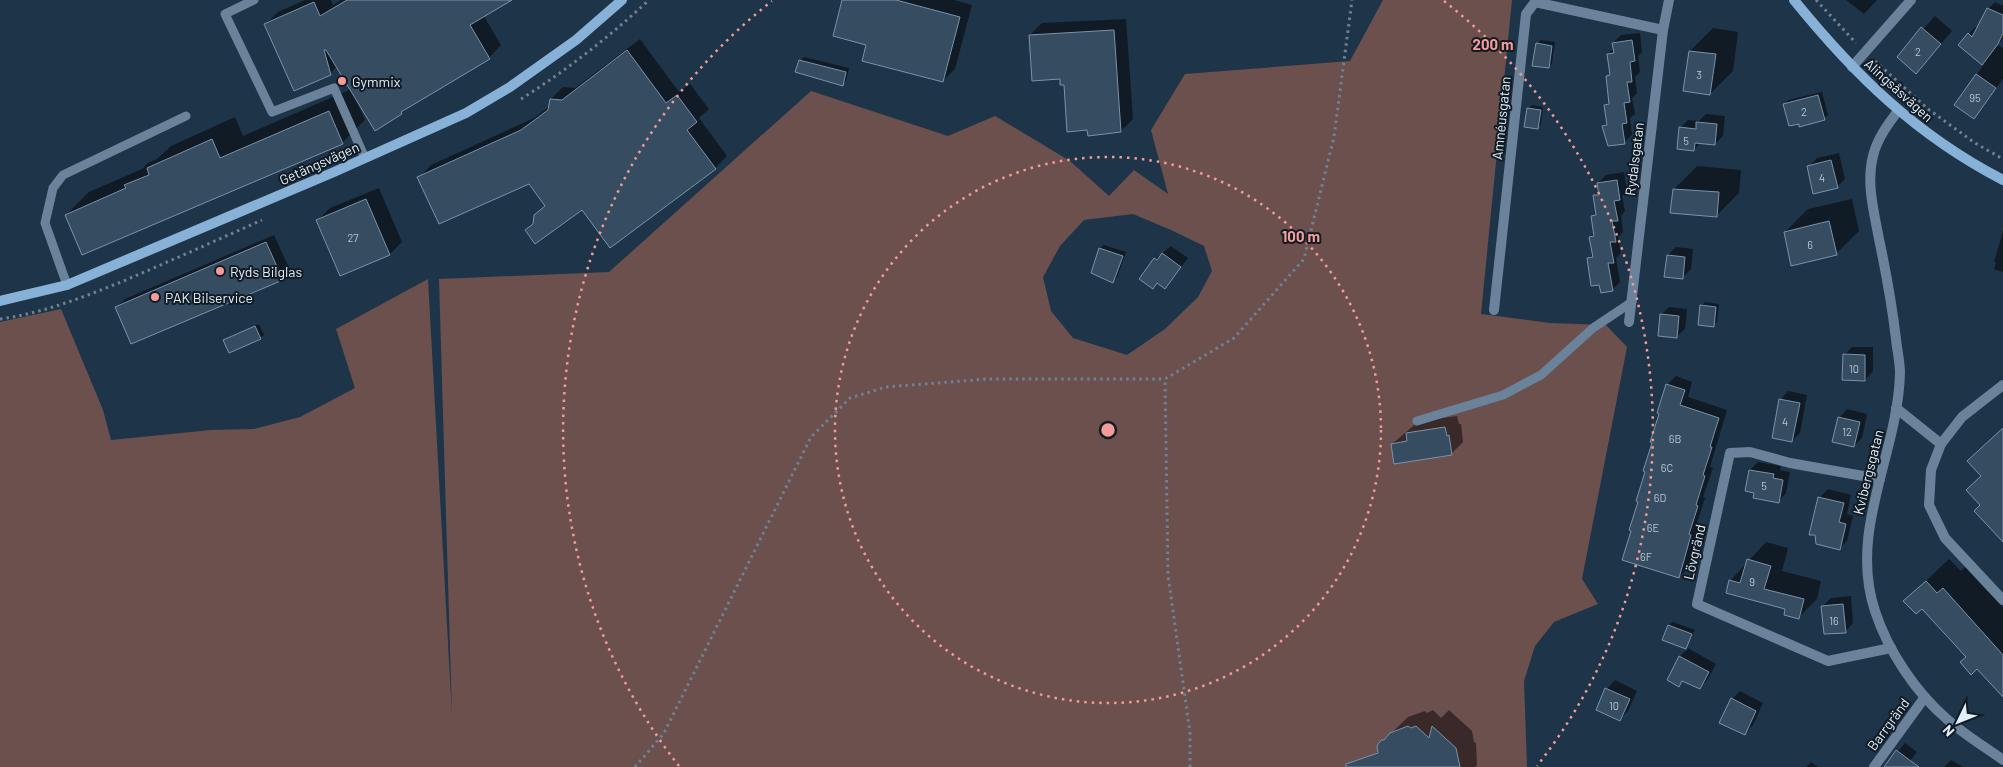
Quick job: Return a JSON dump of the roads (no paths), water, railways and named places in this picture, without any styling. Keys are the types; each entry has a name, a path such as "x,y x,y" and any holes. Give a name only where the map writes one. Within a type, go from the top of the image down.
{"street":[{"name":"Getängsvägen","path":"0,301 67,284 175,240 466,113 510,87 576,40 622,0"},
{"name":"Rydalsgatan","path":"1629,322 1663,30 1669,0"},
{"name":"Alingsåsvägen","path":"1794,0 1835,49 1898,110 1938,142 2003,180"},
{"path":"1852,66 1912,0"},
{"name":"Amnéusgatan","path":"1494,310 1526,14 1535,2 1663,30"},
{"name":"Kvibergsgatan","path":"1898,110 1876,146 1872,158 1870,187 1892,301 1900,372 1891,439 1870,519 1867,555 1868,586 1875,612 1891,648 1925,697 1948,720 2003,760"},
{"path":"2003,385 1962,417 1941,444 1931,470 1929,505 1945,538 2003,600"},
{"path":"1896,408 1941,444"},
{"name":"Lövgränd","path":"1880,479 1790,463 1750,452 1730,453 1697,604 1828,661 1891,648"},
{"name":"Barrgränd","path":"1874,767 1925,697"}],"lane":[{"path":"254,0 226,14 272,112 334,88 365,158"},
{"path":"67,284 45,223 52,188 63,175 186,116"},
{"path":"1417,421 1503,395 1541,375 1593,328 1632,302"}],"place":[{"name":"Gymmix","path":"342,81"},
{"name":"Ryds Bilglas","path":"220,271"},
{"name":"PAK Bilservice","path":"155,297"}]}
